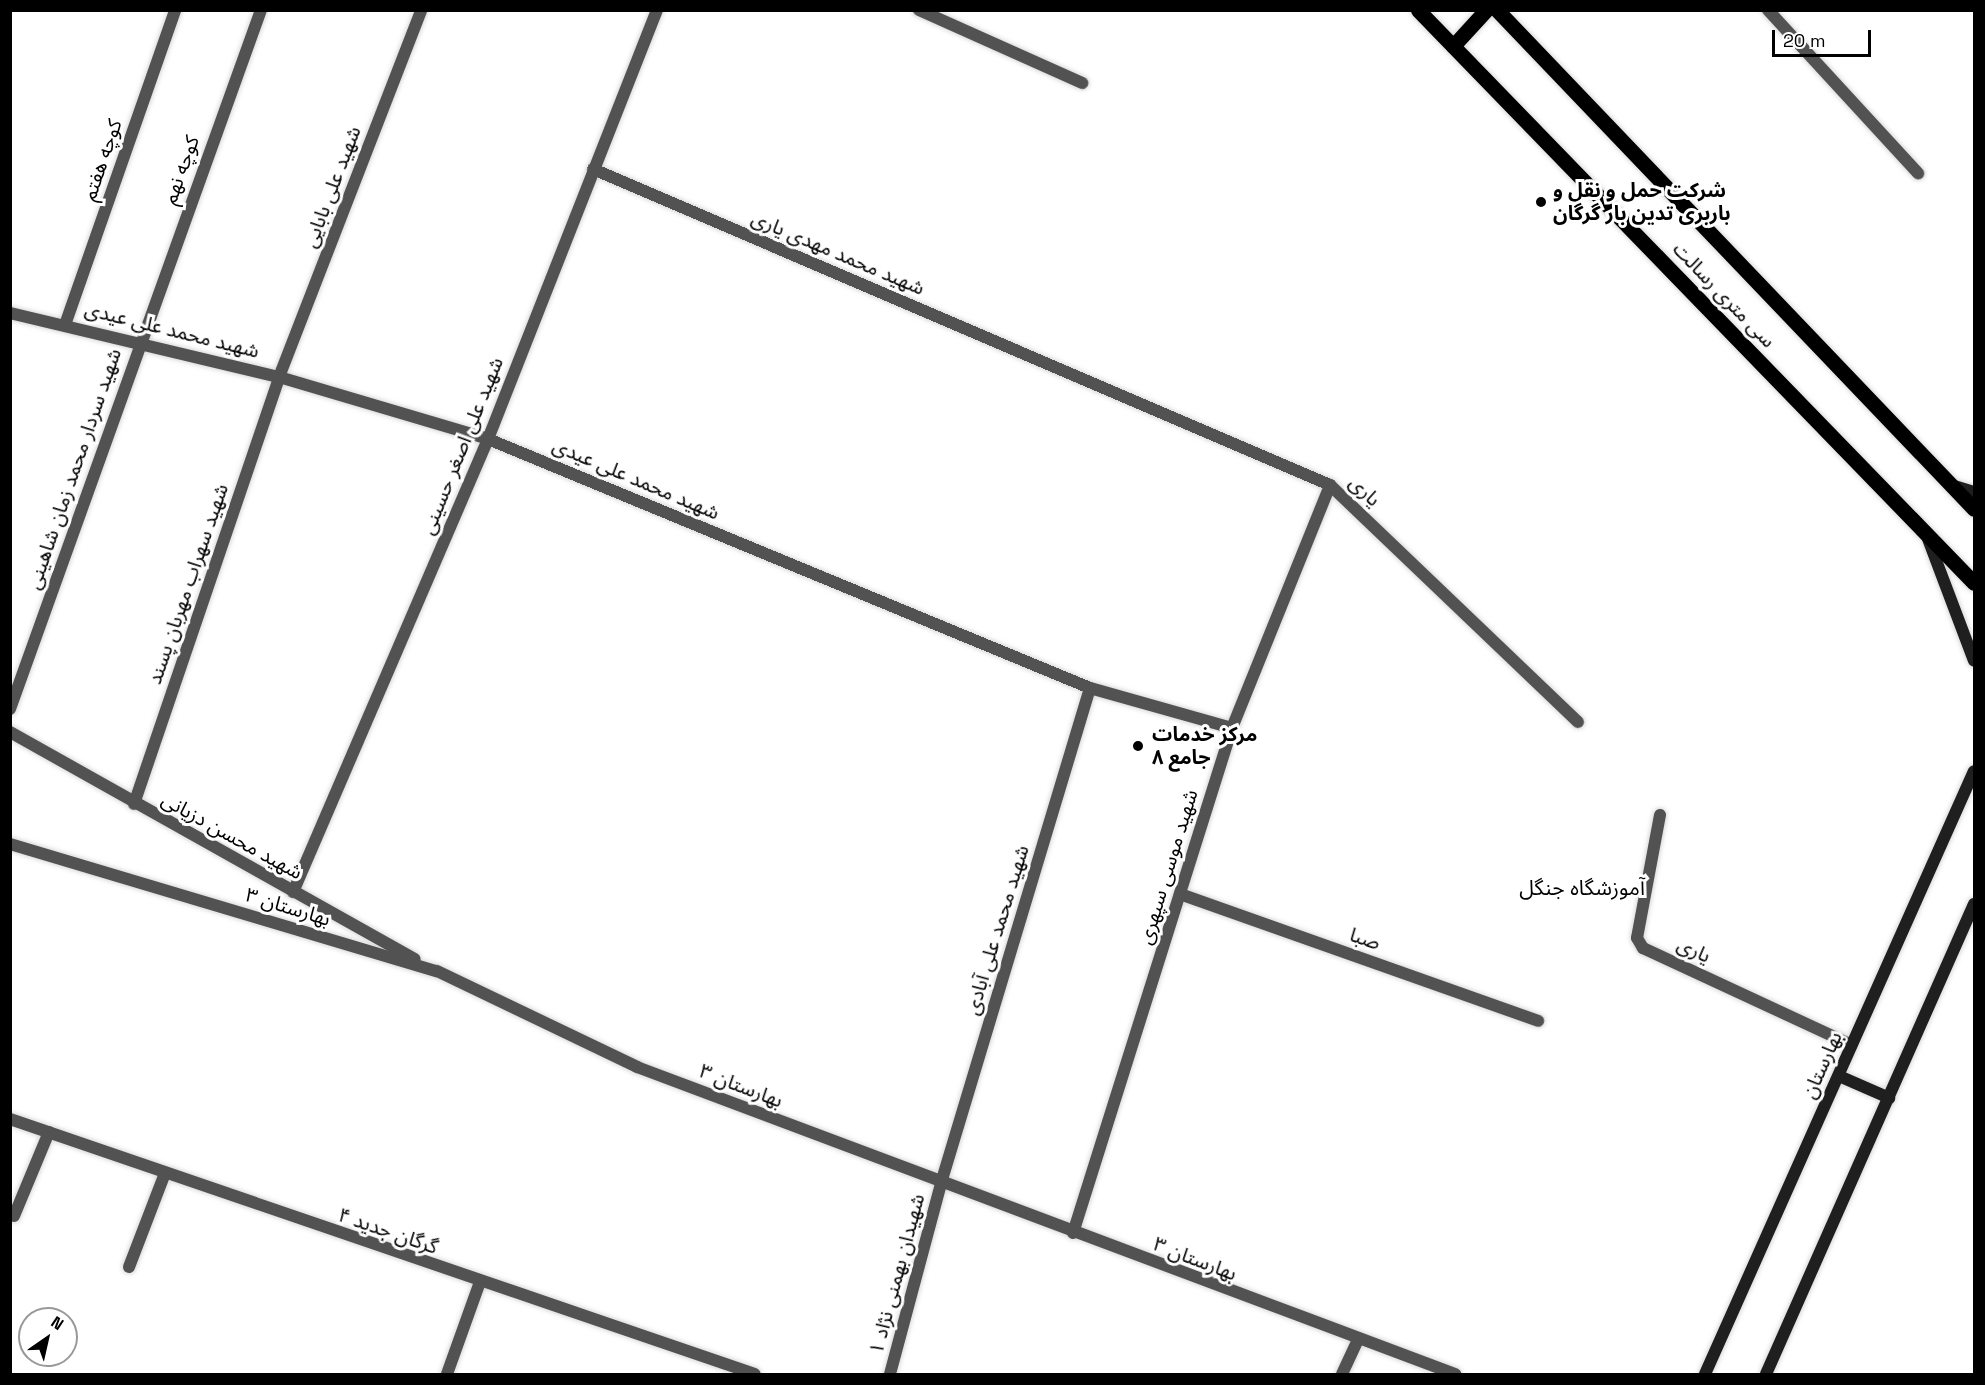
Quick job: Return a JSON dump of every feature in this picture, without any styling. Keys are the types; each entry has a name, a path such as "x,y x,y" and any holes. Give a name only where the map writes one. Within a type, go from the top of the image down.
{"main road":[{"name":"سی متری رسالت","path":"1418,10 1974,583"},
{"path":"1453,46 1486,10"},
{"name":"سی متری رسالت","path":"1497,10 1974,509"},
{"path":"1951,485 1974,492"},
{"path":"1925,533 1974,660"},
{"name":"بهارستان","path":"1706,1374 1974,771"},
{"path":"1766,1374 1974,904"},
{"path":"1839,1076 1889,1098"}],"street":[{"name":"کوچه هفتم","path":"66,322 175,10"},
{"name":"کوچه نهم","path":"138,344 261,10"},
{"name":"شهید علی بابایی","path":"279,377 421,10"},
{"name":"شهید علی اصغر حسینی","path":"293,892 488,439 657,10"},
{"path":"919,10 1082,82"},
{"path":"1768,10 1918,173"},
{"name":"شهید محمد مهدی یاری","path":"593,169 1068,373"},
{"name":"شهید محمد علی عیدی","path":"10,314 66,322 138,344 279,377 488,439 1090,688 1232,728"},
{"name":"شهید سردار محمد زمان شاهینی","path":"10,709 138,344"},
{"name":"یاری","path":"1068,373 1330,485 1578,722"},
{"name":"شهید سهراب مهربان پسند","path":"134,804 279,377"},
{"name":"شهید موسی سپهری","path":"1073,1233 1232,728 1330,485"},
{"name":"شهید محمد علی آبادی","path":"941,1183 1090,688"},
{"name":"شهید محسن دزیانی","path":"10,732 134,804 437,971"},
{"name":"یاری","path":"1659,815 1637,938 1643,948 1852,1045"},
{"name":"بهارستان ۳","path":"10,844 437,971 637,1067 1358,1340 1455,1374"},
{"name":"صبا","path":"1180,894 1538,1021"},
{"name":"گرگان جدید ۴","path":"10,1119 164,1176 754,1374"},
{"path":"14,1216 49,1132"},
{"path":"129,1268 164,1176"},
{"name":"۱ شهیدان بهمنی نژاد","path":"890,1374 941,1183"},
{"path":"447,1374 480,1282"},
{"path":"1342,1374 1358,1340"}],"place":[{"name":"شرکت حمل و نقل و باربری تدین بار گرگان","path":"1541,202"},
{"name":"مرکز خدمات جامع ۸","path":"1138,746"}],"district":[{"name":"آموزشگاه جنگل","path":"1582,888"}]}
